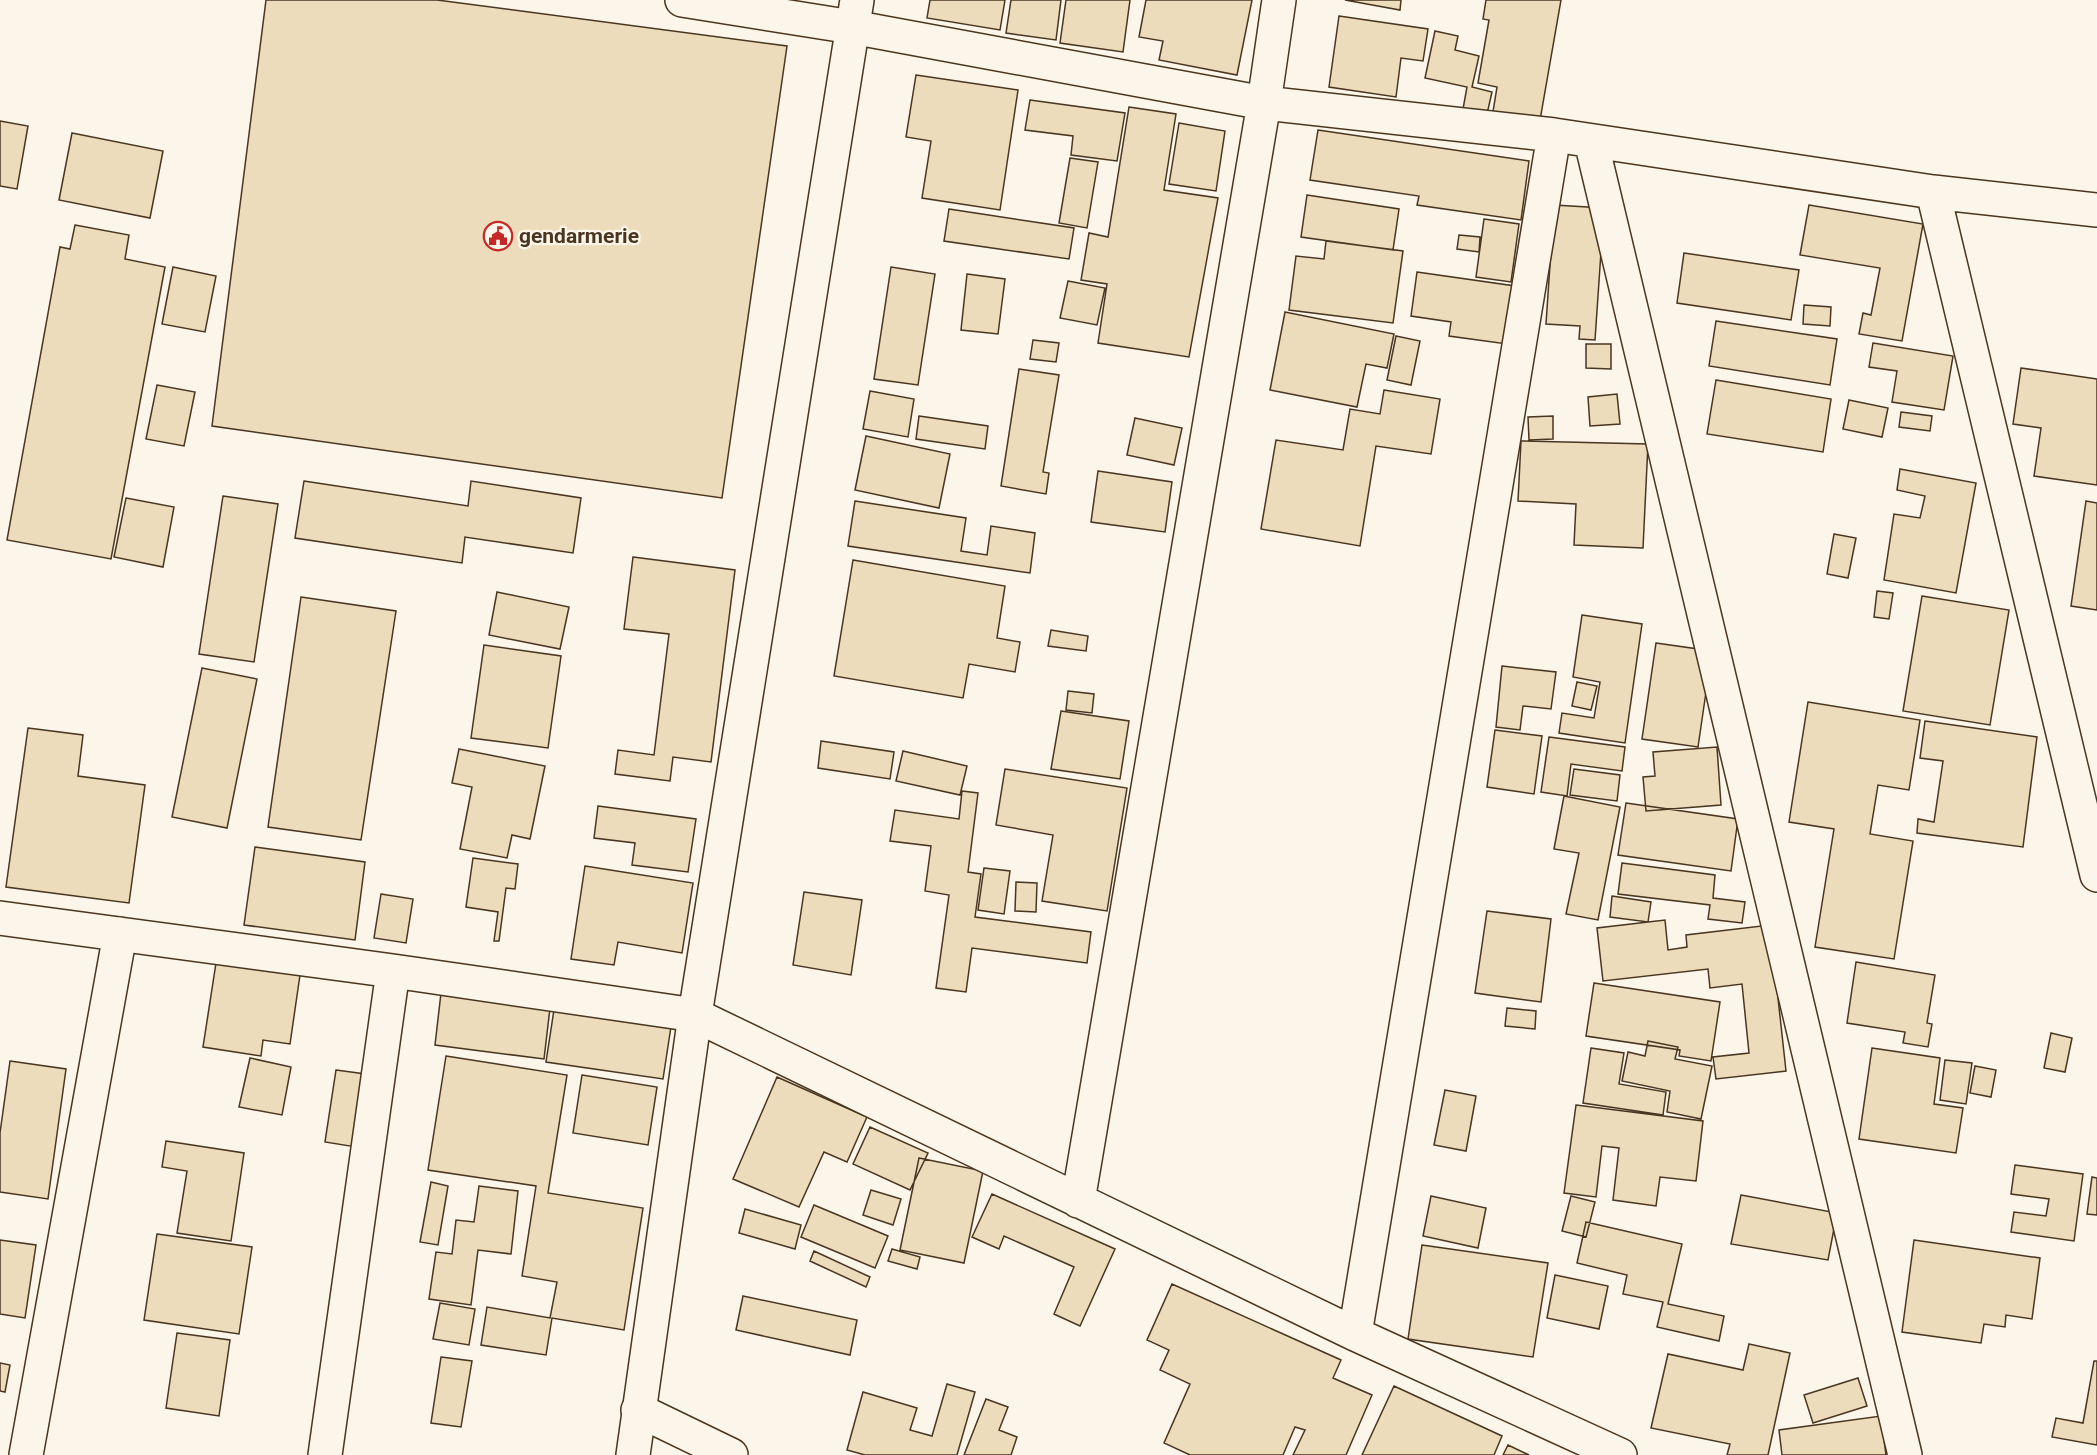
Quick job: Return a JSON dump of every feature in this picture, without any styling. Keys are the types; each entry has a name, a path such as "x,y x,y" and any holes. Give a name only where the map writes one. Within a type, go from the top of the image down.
{"street":[{"path":"682,0 854,13 1264,103 1554,135 1933,192 2097,210"},
{"path":"1078,1201 1264,103 1279,0"},
{"path":"633,1455 695,1015 854,13"},
{"path":"1354,1334 1554,135"},
{"path":"1591,141 1905,1455"},
{"path":"1933,192 2097,875"},
{"path":"0,918 393,971 695,1015 1354,1334 1620,1455"},
{"path":"26,1455 120,934"},
{"path":"325,1455 393,971"},
{"path":"638,1410 731,1455"}],"building":[{"name":"gendarmerie","path":"266,0 437,0 787,46 722,498 212,426"},
{"path":"930,0 1005,0 1000,30 927,18"},
{"path":"1011,0 1061,0 1056,40 1006,33"},
{"path":"1066,0 1130,0 1123,52 1060,43"},
{"path":"1146,0 1252,0 1237,75 1159,60 1163,41 1139,37"},
{"path":"1345,0 1401,0 1400,10"},
{"path":"1486,0 1561,0 1539,126 1492,118 1497,87 1478,83 1489,20 1483,19"},
{"path":"1339,16 1428,29 1423,61 1401,58 1396,97 1329,87"},
{"path":"1435,31 1458,36 1455,50 1479,56 1472,87 1492,92 1487,114 1463,109 1467,87 1425,78"},
{"path":"916,75 1018,90 1000,210 922,198 931,141 906,137"},
{"path":"1030,100 1125,113 1117,161 1071,155 1073,136 1025,130"},
{"path":"1129,107 1176,114 1164,190 1218,198 1189,357 1098,343 1107,284 1081,280 1089,233 1108,237"},
{"path":"0,121 28,126 17,189 0,186"},
{"path":"1179,123 1225,131 1216,191 1169,184"},
{"path":"1318,130 1529,161 1521,220 1417,205 1419,196 1310,180"},
{"path":"72,133 163,151 150,218 59,200"},
{"path":"1070,158 1098,162 1087,228 1059,223"},
{"path":"1307,195 1399,209 1393,250 1301,237"},
{"path":"1554,205 1604,208 1595,340 1579,339 1580,326 1546,324"},
{"path":"1809,205 1923,224 1902,341 1859,334 1863,313 1871,315 1880,268 1800,255"},
{"path":"949,209 1074,228 1069,259 944,241"},
{"path":"1484,219 1519,224 1511,282 1476,277"},
{"path":"75,225 129,235 125,259 165,267 111,559 7,540 60,247 70,249"},
{"path":"1459,235 1480,237 1479,252 1457,249"},
{"path":"1326,241 1403,251 1393,323 1289,310 1296,256 1324,259"},
{"path":"1684,253 1799,270 1791,320 1677,303"},
{"path":"173,267 216,276 205,332 162,324"},
{"path":"891,267 935,274 918,385 874,379"},
{"path":"1417,272 1515,286 1507,344 1449,336 1451,322 1411,316"},
{"path":"967,274 1005,279 998,334 961,330"},
{"path":"1068,281 1105,288 1097,325 1060,318"},
{"path":"1804,305 1831,307 1830,326 1803,324"},
{"path":"1285,312 1394,334 1387,368 1366,364 1357,407 1270,390"},
{"path":"1716,321 1837,339 1830,385 1709,366"},
{"path":"1396,336 1420,341 1411,385 1387,380"},
{"path":"1033,340 1059,343 1056,362 1030,359"},
{"path":"1873,343 1953,356 1944,410 1892,402 1897,371 1869,367"},
{"path":"1586,344 1611,344 1611,369 1586,368"},
{"path":"2021,368 2097,379 2097,485 2034,476 2041,428 2013,424"},
{"path":"1019,369 1059,375 1043,472 1049,473 1046,494 1001,486"},
{"path":"1716,380 1831,399 1823,452 1707,434"},
{"path":"157,385 195,392 184,446 146,439"},
{"path":"1384,390 1440,399 1431,454 1376,446 1360,546 1261,529 1276,440 1343,450 1350,409 1380,414"},
{"path":"870,391 914,399 908,437 863,429"},
{"path":"1617,394 1620,424 1590,426 1588,397"},
{"path":"1849,400 1888,408 1882,437 1843,429"},
{"path":"1901,412 1932,416 1930,431 1899,427"},
{"path":"919,416 988,426 985,449 916,439"},
{"path":"1553,416 1553,439 1529,440 1528,417"},
{"path":"1135,418 1182,428 1174,465 1127,455"},
{"path":"866,436 950,454 939,508 855,490"},
{"path":"1521,441 1648,444 1643,548 1574,545 1576,504 1518,501"},
{"path":"1900,469 1976,483 1956,593 1884,580 1894,514 1920,518 1925,496 1897,490"},
{"path":"1098,471 1172,482 1165,532 1091,522"},
{"path":"304,481 468,506 471,481 581,498 573,553 465,537 462,563 295,538"},
{"path":"223,496 278,504 254,662 199,654"},
{"path":"126,498 174,507 163,567 114,557"},
{"path":"855,501 966,518 961,551 987,555 991,526 1035,533 1030,573 848,546"},
{"path":"2086,501 2097,503 2097,610 2071,606"},
{"path":"1834,534 1856,538 1848,578 1827,574"},
{"path":"633,557 735,570 711,762 673,757 670,781 615,774 618,750 654,755 669,634 624,629"},
{"path":"853,560 1005,586 997,638 1020,642 1015,672 969,664 963,698 834,676"},
{"path":"1877,591 1893,593 1889,619 1874,617"},
{"path":"497,592 569,607 560,649 489,635"},
{"path":"1922,596 2009,610 1990,725 1903,711"},
{"path":"301,597 396,611 361,840 268,827"},
{"path":"1582,615 1642,624 1625,743 1559,733 1562,713 1594,718 1600,682 1573,677"},
{"path":"1051,630 1088,636 1086,651 1048,646"},
{"path":"1656,643 1712,651 1698,747 1642,739"},
{"path":"484,645 561,656 548,748 471,738"},
{"path":"1502,666 1556,672 1551,709 1523,706 1520,730 1496,727"},
{"path":"202,668 257,679 227,828 172,817"},
{"path":"1577,682 1597,686 1591,710 1572,706"},
{"path":"1068,691 1094,694 1092,713 1066,710"},
{"path":"1808,702 1920,720 1909,790 1878,785 1870,834 1913,841 1894,959 1815,947 1834,829 1789,822"},
{"path":"1061,711 1129,721 1120,779 1051,769"},
{"path":"1925,721 2037,737 2023,847 1917,833 1918,819 1934,822 1943,761 1920,758"},
{"path":"28,728 83,735 78,776 145,785 129,903 6,887"},
{"path":"1495,730 1542,736 1534,794 1487,787"},
{"path":"1549,737 1625,747 1622,771 1571,764 1567,796 1541,792"},
{"path":"821,741 894,752 890,779 818,768"},
{"path":"1717,747 1721,805 1646,811 1643,777 1655,776 1653,752"},
{"path":"459,749 545,766 530,839 512,835 507,858 460,849 472,787 452,783"},
{"path":"903,751 967,766 960,795 896,781"},
{"path":"1005,769 1127,788 1107,911 1042,901 1053,835 996,825"},
{"path":"1574,769 1620,775 1617,801 1570,795"},
{"path":"962,791 978,793 968,872 981,874 975,917 1091,932 1087,963 972,948 966,992 936,988 949,895 925,891 931,846 890,841 895,810 959,819"},
{"path":"1564,796 1620,807 1598,920 1566,914 1579,853 1554,849"},
{"path":"1626,803 1738,819 1731,871 1618,855"},
{"path":"598,806 696,819 688,872 632,865 635,843 594,838"},
{"path":"255,847 365,862 355,940 244,925"},
{"path":"473,858 518,864 515,889 506,888 499,941 494,941 498,912 466,907"},
{"path":"1622,863 1715,875 1713,898 1745,902 1742,923 1708,919 1710,905 1618,894"},
{"path":"585,866 693,883 682,953 618,942 614,965 571,959"},
{"path":"984,868 1010,871 1004,914 978,910"},
{"path":"1016,882 1037,883 1036,912 1015,911"},
{"path":"804,892 862,900 851,975 793,965"},
{"path":"381,894 413,899 406,943 374,938"},
{"path":"1612,896 1651,902 1648,922 1610,917"},
{"path":"1487,911 1551,919 1541,1002 1475,993"},
{"path":"1665,920 1668,950 1687,947 1686,935 1770,925 1786,1071 1716,1079 1713,1057 1749,1053 1742,984 1710,988 1708,969 1603,981 1597,928"},
{"path":"1856,962 1935,975 1927,1023 1932,1024 1928,1047 1903,1043 1905,1032 1847,1023"},
{"path":"216,963 300,975 290,1044 263,1040 261,1056 203,1047"},
{"path":"1594,983 1720,1002 1711,1061 1679,1056 1680,1050 1586,1036"},
{"path":"441,993 550,1008 544,1059 435,1045"},
{"path":"555,1003 672,1020 663,1079 546,1062"},
{"path":"1507,1008 1536,1011 1535,1029 1505,1026"},
{"path":"2051,1033 2072,1038 2065,1072 2044,1068"},
{"path":"1648,1041 1678,1047 1675,1059 1712,1066 1701,1119 1667,1112 1670,1091 1622,1081 1628,1052 1645,1056"},
{"path":"1591,1048 1624,1053 1619,1084 1666,1092 1663,1115 1583,1103"},
{"path":"1872,1048 1940,1058 1934,1104 1963,1108 1956,1153 1859,1139"},
{"path":"446,1056 567,1075 548,1193 643,1208 624,1330 552,1318 546,1355 481,1345 487,1307 550,1318 557,1282 522,1276 536,1186 428,1170"},
{"path":"250,1058 291,1067 282,1115 239,1107"},
{"path":"1945,1060 1972,1063 1966,1104 1940,1100"},
{"path":"10,1061 66,1069 48,1199 0,1192 0,1133"},
{"path":"1975,1066 1996,1070 1991,1097 1970,1093"},
{"path":"336,1070 373,1075 362,1148 325,1142"},
{"path":"582,1075 657,1087 648,1145 573,1133"},
{"path":"777,1077 867,1117 847,1162 824,1152 799,1207 733,1179"},
{"path":"1445,1090 1476,1096 1466,1151 1434,1145"},
{"path":"1576,1105 1703,1121 1696,1181 1660,1177 1656,1206 1613,1200 1619,1148 1602,1146 1596,1197 1564,1193"},
{"path":"870,1127 928,1153 910,1190 853,1164"},
{"path":"166,1141 244,1153 231,1241 177,1233 187,1171 162,1167"},
{"path":"919,1158 983,1171 964,1263 900,1250"},
{"path":"2015,1165 2083,1174 2074,1241 2011,1232 2014,1212 2046,1216 2049,1199 2011,1194"},
{"path":"2092,1177 2097,1178 2097,1215 2087,1214"},
{"path":"431,1182 448,1186 438,1245 420,1242"},
{"path":"479,1186 518,1191 511,1254 478,1250 471,1305 429,1299 436,1252 452,1254 456,1220 474,1222"},
{"path":"871,1190 901,1199 893,1225 863,1215"},
{"path":"992,1194 1115,1249 1080,1326 1054,1314 1074,1267 1004,1236 999,1249 972,1237"},
{"path":"1741,1195 1837,1213 1828,1260 1731,1244"},
{"path":"1431,1196 1486,1208 1478,1248 1423,1236"},
{"path":"1571,1196 1595,1202 1586,1237 1562,1231"},
{"path":"814,1205 888,1236 875,1268 801,1237"},
{"path":"745,1209 801,1225 795,1249 739,1233"},
{"path":"1586,1222 1682,1244 1668,1304 1724,1316 1719,1341 1657,1327 1663,1302 1623,1294 1627,1275 1577,1263"},
{"path":"157,1234 252,1247 239,1334 144,1320"},
{"path":"0,1240 36,1245 25,1318 0,1314"},
{"path":"1914,1240 2040,1258 2032,1319 2006,1315 2005,1327 1984,1324 1981,1343 1902,1332"},
{"path":"1422,1245 1548,1263 1533,1357 1408,1339"},
{"path":"892,1249 920,1257 917,1269 888,1261"},
{"path":"814,1251 870,1277 866,1287 810,1261"},
{"path":"1555,1275 1608,1286 1599,1329 1547,1318"},
{"path":"1172,1284 1341,1360 1333,1378 1372,1395 1346,1455 1293,1455 1305,1430 1295,1427 1283,1455 1190,1455 1164,1443 1190,1384 1160,1370 1169,1350 1147,1340"},
{"path":"743,1296 857,1320 850,1355 736,1330"},
{"path":"440,1303 475,1309 469,1345 433,1339"},
{"path":"177,1333 230,1340 219,1416 166,1408"},
{"path":"1749,1344 1790,1353 1768,1455 1727,1455 1730,1444 1651,1428 1668,1354 1743,1370"},
{"path":"441,1357 472,1361 461,1427 431,1423"},
{"path":"2094,1361 2097,1361 2097,1445 2052,1437 2056,1418 2083,1423"},
{"path":"0,1363 10,1365 5,1392 0,1391"},
{"path":"1858,1378 1867,1406 1813,1423 1804,1395"},
{"path":"947,1384 975,1392 957,1455 865,1455 847,1450 863,1392 917,1408 910,1430 932,1436"},
{"path":"1394,1386 1502,1436 1494,1455 1362,1455"},
{"path":"986,1399 1008,1407 999,1430 1017,1437 1011,1455 964,1455"},
{"path":"1881,1416 1886,1455 1782,1455 1779,1430"},
{"path":"1508,1445 1529,1455 1503,1455"}],"place":[{"name":"gendarmerie","path":"498,236"}]}
